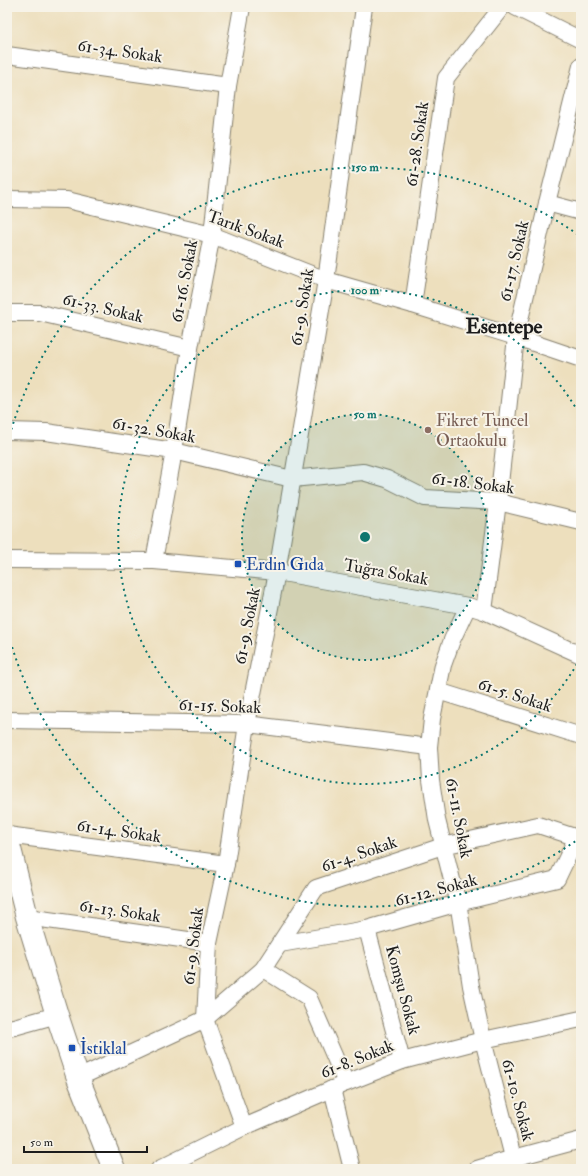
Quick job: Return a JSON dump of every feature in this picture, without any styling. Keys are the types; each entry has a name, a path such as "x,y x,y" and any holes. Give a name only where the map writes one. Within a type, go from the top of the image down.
{"street":[{"name":"61-16. Sokak","path":"154,561 174,451 190,348 212,235 228,86 242,7"},
{"name":"61-9. Sokak","path":"244,1127 204,1019 209,943 226,864 247,724 277,572 326,280 364,7"},
{"name":"61-28. Sokak","path":"413,305 446,78 502,7"},
{"path":"515,7 581,40"},
{"name":"61-34. Sokak","path":"7,55 228,86"},
{"name":"61-17. Sokak","path":"484,611 498,502 516,337 581,66"},
{"name":"Tarık Sokak","path":"7,199 67,200 212,235 326,280 413,305 581,359"},
{"path":"547,204 581,212"},
{"name":"61-33. Sokak","path":"7,313 40,313 190,348"},
{"name":"61-32. Sokak","path":"7,432 46,432 174,451 292,480"},
{"name":"61-18. Sokak","path":"292,480 363,472 387,479 426,498 498,502 581,522"},
{"name":"Tuğra Sokak","path":"7,560 154,561 277,572 468,606 484,611 581,655"},
{"name":"61-11. Sokak","path":"468,606 442,665 432,719 429,747 431,780 437,820 458,903 471,986 483,1040"},
{"name":"61-5. Sokak","path":"438,691 581,736"},
{"name":"61-15. Sokak","path":"7,720 247,724 429,747"},
{"name":"61-4. Sokak","path":"78,1078 204,1019 263,969 316,888 443,846 538,825 579,838"},
{"path":"7,836 27,917 57,1015 78,1078 114,1169"},
{"name":"61-14. Sokak","path":"7,836 226,864"},
{"name":"61-12. Sokak","path":"280,944 367,929 458,903 557,879 579,838"},
{"name":"61-13. Sokak","path":"27,917 209,943"},
{"name":"Komşu Sokak","path":"367,929 402,1061"},
{"path":"263,969 309,998 339,1086 352,1169"},
{"path":"7,1028 57,1015"},
{"name":"61-8. Sokak","path":"159,1169 244,1127 339,1086 402,1061 483,1040 581,1019"},
{"name":"61-10. Sokak","path":"483,1040 515,1163"},
{"path":"478,1169 515,1163 581,1140"}],"place":[{"name":"Fikret Tuncel Ortaokulu","path":"428,430"},
{"name":"Erdin Gıda","path":"238,564"},
{"name":"İstiklal","path":"72,1048"}],"district":[{"name":"Esentepe","path":"504,326"}]}
